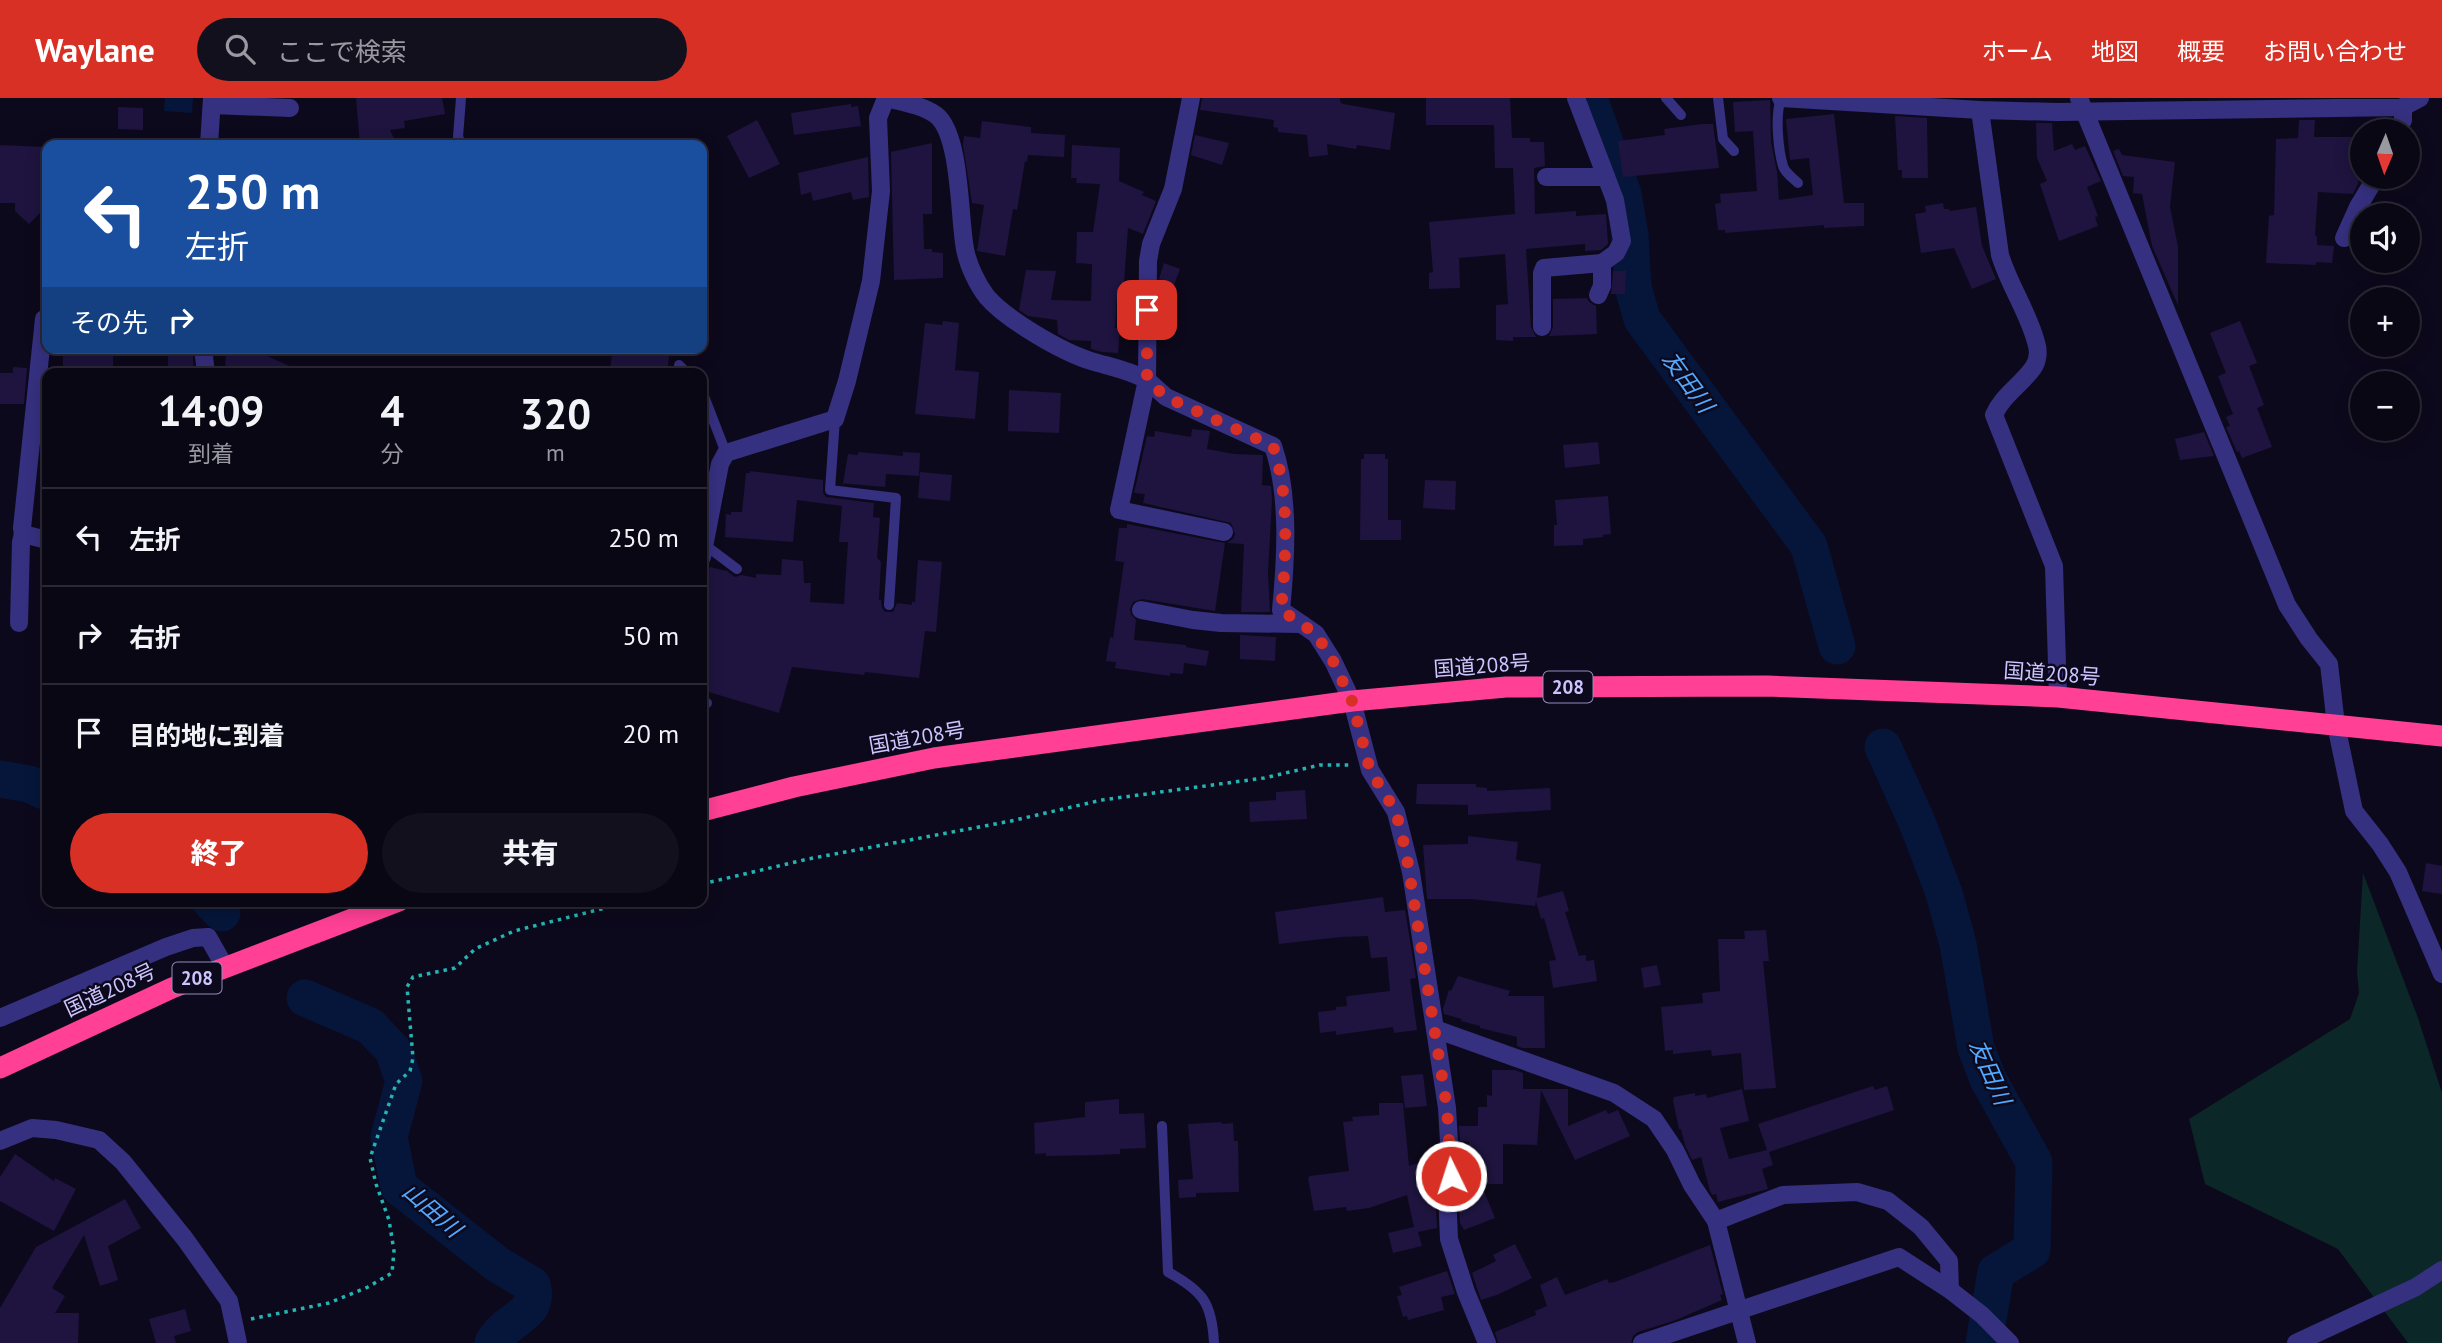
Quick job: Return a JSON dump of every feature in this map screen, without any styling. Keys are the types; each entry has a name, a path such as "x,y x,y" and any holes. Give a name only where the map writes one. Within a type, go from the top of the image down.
{"highway":[{"name":"国道208号","path":"707,810 793,787 934,758 1352,701 1506,687 1767,686 2058,697 2442,736"},
{"name":"国道208号","path":"0,1068 172,988 383,907"}],"street":[{"path":"707,529 719,464 726,453 835,419 872,281 881,191 878,118 886,98 924,108 938,116 946,128 956,170 965,250 977,282 987,297 1001,310 1062,349 1131,372 1147,380 1166,397 1273,446 1279,462 1284,508 1285,569 1281,610 1316,634 1333,661 1352,701 1368,764 1396,812 1411,872 1447,1108 1451,1176 1447,1192 1449,1239 1466,1293 1487,1343"},
{"path":"1191,98 1173,189 1151,243 1148,261 1147,380 1119,510 1224,532"},
{"path":"1542,327 1544,268 1602,263 1616,253 1622,241 1615,200 1576,98"},
{"path":"1781,98 1980,110 2082,104 2341,102 2403,107 2420,98"},
{"path":"209,140 212,102 290,108"},
{"path":"2082,104 2287,605 2329,664 2336,725 2354,811 2398,872 2442,974"},
{"path":"2403,107 2403,119"},
{"path":"1980,110 2000,255 2006,275 2036,342 2038,357 2033,368 1998,406 1994,415 2054,566 2058,697"},
{"path":"1546,177 1606,177"},
{"path":"2344,237 2369,189"},
{"path":"1598,295 1602,286 1602,263"},
{"path":"19,623 21,542 42,339"},
{"path":"23,534 42,539"},
{"path":"1141,610 1207,621 1302,624"},
{"path":"0,1018 193,938 208,937 225,967"},
{"path":"1435,1029 1614,1093 1654,1119 1716,1221 1747,1343"},
{"path":"0,1141 32,1128 56,1130 99,1140 123,1162 185,1239 229,1301 238,1343"},
{"path":"1716,1221 1783,1195 1857,1192 1888,1201 1921,1227 1949,1261 1951,1290"},
{"path":"1642,1343 1899,1256 1951,1290 1982,1315 2010,1343"},
{"path":"2296,1343 2416,1287 2442,1270"}],"lane":[{"path":"460,140 461,98"},
{"path":"1666,98 1681,115"},
{"path":"1718,98 1723,139 1734,151"},
{"path":"1781,98 1778,129 1784,169 1798,183"},
{"path":"707,404 726,453"},
{"path":"835,419 830,490 897,498 889,606"},
{"path":"707,553 737,569"},
{"path":"1162,1126 1168,1272 1192,1285 1208,1305 1214,1343"}],"path":[{"path":"707,883 808,859 1011,821 1102,800 1264,778 1320,765 1368,764"},
{"path":"234,1323 329,1303 368,1287 392,1273 394,1251 389,1220 370,1158 396,1084 410,1071 413,1058 407,987 413,977 455,968 475,948 514,931 609,907"}],"green space":[{"path":"2363,873 2418,1018 2442,1093 2442,1343 2408,1343 2338,1249 2205,1184 2189,1119 2350,1019 2359,993 2357,972"}],"water":[{"path":"165,98 193,98 192,113 164,111"}],"building":[{"path":"356,98 442,98 445,114 404,121 405,128 390,130 395,140 360,140"},
{"path":"1202,98 1340,98 1343,104 1395,113 1390,150 1357,145 1356,149 1327,144 1328,155 1309,157 1307,135 1278,132 1278,128 1273,127 1274,120 1200,110"},
{"path":"1426,98 1510,98 1512,138 1530,138 1530,142 1544,142 1545,166 1534,168 1535,214 1576,211 1576,216 1606,214 1608,244 1601,250 1585,251 1585,244 1526,249 1531,327 1536,337 1513,337 1513,341 1496,340 1496,305 1508,304 1505,254 1459,258 1460,288 1429,289 1429,273 1433,272 1429,222 1515,214 1513,168 1495,168 1494,125 1426,125"},
{"path":"1770,100 1771,142 1779,200 1813,195 1809,158 1790,160 1786,119 1834,114 1844,203 1864,203 1864,226 1824,228 1824,225 1725,233 1725,230 1718,230 1715,204 1721,203 1720,194 1757,191 1753,131 1735,132 1733,102"},
{"path":"851,104 851,107 858,106 861,126 794,135 791,113"},
{"path":"118,107 143,108 143,130 118,129"},
{"path":"1895,116 1927,118 1928,178 1902,178 1902,170 1898,170"},
{"path":"757,120 780,164 749,178 727,136"},
{"path":"2299,120 2315,120 2314,137 2350,137 2350,189 2356,189 2353,194 2318,192 2315,236 2317,245 2334,246 2332,263 2266,263 2269,216 2274,215 2276,139 2298,138"},
{"path":"982,121 1031,127 1031,133 1065,135 1064,157 1028,155 1027,162 1025,161 1017,210 1013,209 1005,256 977,251 984,205 972,203 963,145 964,136 980,138"},
{"path":"2036,123 2052,123 2054,151 2072,144 2075,150 2085,146 2101,181 2087,187 2098,216 2095,217 2098,226 2059,241 2040,184 2047,181 2037,158"},
{"path":"1713,124 1719,168 1623,177 1618,141 1665,135 1664,129"},
{"path":"1195,135 1229,143 1222,165 1191,155"},
{"path":"932,143 932,214 923,214 924,249 943,253 943,278 894,280 891,152"},
{"path":"0,145 42,147 42,211 29,224 15,211 15,203 0,203"},
{"path":"1072,145 1120,148 1119,181 1144,192 1142,195 1156,201 1143,234 1128,228 1123,296 1117,295 1115,328 1120,328 1118,353 1091,349 1091,341 1069,340 1058,334 1057,320 1028,316 1019,310 1026,270 1056,271 1051,300 1091,301 1092,264 1076,263 1077,232 1093,232 1100,184 1076,183 1077,178 1071,178"},
{"path":"2119,149 2122,155 2175,162 2170,207 2178,247 2178,305 2152,246 2142,194 2133,193 2134,177 2123,176 2113,151"},
{"path":"868,157 869,197 853,200 851,192 813,201 811,192 801,195 798,173"},
{"path":"1943,203 1944,209 1950,211 1976,207 1982,246 1996,279 1972,289 1954,248 1921,253 1915,214 1926,212 1925,206"},
{"path":"1164,263 1180,269 1174,285 1159,279"},
{"path":"1613,271 1626,271 1625,294 1611,294"},
{"path":"1587,298 1596,306 1597,334 1549,336 1553,327 1553,299"},
{"path":"943,321 959,323 955,370 979,372 975,419 915,414 925,323 942,325"},
{"path":"2240,321 2257,363 2249,366 2264,405 2257,408 2272,447 2242,458 2226,427 2230,426 2226,417 2233,414 2218,376 2226,373 2210,333"},
{"path":"63,354 113,354 113,368 63,368"},
{"path":"168,354 193,354 194,368 168,368"},
{"path":"226,354 263,354 294,368 225,368"},
{"path":"612,354 669,354 668,368 610,368"},
{"path":"13,367 27,368 24,404 0,404 0,373 13,373"},
{"path":"1009,390 1061,393 1059,433 1008,431"},
{"path":"1192,429 1210,431 1207,449 1263,455 1262,485 1271,486 1272,500 1268,572 1270,612 1241,612 1244,544 1227,543 1235,534 1231,523 1143,503 1145,494 1134,493 1147,436 1154,437 1155,431 1191,437"},
{"path":"2204,432 2214,456 2180,460 2175,439"},
{"path":"1598,442 1600,464 1565,468 1563,445"},
{"path":"858,452 903,456 903,452 920,453 919,476 886,474 885,487 838,483 843,483 848,454 858,455"},
{"path":"1364,454 1385,454 1385,459 1388,459 1388,520 1401,520 1401,540 1360,540 1361,459 1364,459"},
{"path":"920,472 952,475 950,501 918,498"},
{"path":"746,473 823,480 823,493 826,497 874,503 873,517 880,518 877,558 881,562 879,600 885,612 893,612 897,603 912,605 912,602 915,602 918,560 942,562 936,632 925,631 919,678 792,667 779,713 707,691 707,576 710,567 727,571 735,577 742,575 756,578 756,574 781,575 782,559 803,561 804,583 811,583 810,602 844,604 848,542 839,542 842,506 797,500 793,542 725,537 726,514 742,512"},
{"path":"1425,480 1456,481 1455,510 1423,508"},
{"path":"1608,496 1611,534 1583,539 1583,545 1554,546 1554,525 1557,525 1555,500"},
{"path":"1127,524 1225,543 1215,611 1142,599 1133,602 1130,609 1136,620 1134,640 1186,645 1209,651 1206,666 1184,663 1183,674 1170,673 1170,676 1115,668 1116,662 1106,661 1110,637 1113,638 1124,562 1115,561 1119,528 1127,528"},
{"path":"1240,635 1276,637 1275,661 1240,659"},
{"path":"1417,784 1476,784 1476,787 1487,788 1487,791 1550,788 1551,810 1468,815 1468,805 1416,804"},
{"path":"1305,790 1307,819 1250,822 1249,802 1276,800 1276,792"},
{"path":"1468,836 1518,842 1516,860 1541,864 1537,898 1563,891 1569,911 1565,912 1579,956 1586,955 1586,961 1594,960 1597,981 1553,988 1549,961 1556,960 1544,918 1541,919 1536,901 1535,906 1471,899 1427,899 1423,845 1468,844"},
{"path":"2426,863 2442,866 2442,894 2422,891"},
{"path":"1383,897 1385,912 1405,910 1416,978 1410,979 1417,1030 1394,1033 1393,1027 1336,1035 1336,1031 1320,1033 1318,1012 1347,1006 1348,996 1390,991 1387,957 1371,958 1368,936 1279,944 1275,912"},
{"path":"1766,930 1769,961 1763,961 1776,1088 1744,1090 1741,1053 1712,1056 1711,1050 1673,1054 1673,1050 1665,1051 1661,1007 1703,1003 1702,993 1720,991 1718,939 1745,939 1744,931"},
{"path":"1657,965 1661,985 1644,988 1641,968"},
{"path":"1458,976 1510,991 1508,996 1544,996 1545,1048 1522,1048 1517,1046 1517,1037 1480,1028 1444,1014 1449,990 1451,991"},
{"path":"1492,1070 1515,1070 1523,1073 1523,1089 1568,1089 1568,1126 1606,1110 1608,1114 1618,1110 1630,1136 1575,1160 1541,1090 1537,1145 1503,1144 1503,1184 1481,1184 1495,1218 1464,1230 1460,1223 1459,1203 1464,1202 1464,1188 1468,1188 1469,1142 1460,1141 1459,1126 1478,1126 1478,1107 1487,1107 1487,1095 1492,1096"},
{"path":"1423,1074 1427,1106 1405,1108 1401,1076"},
{"path":"1873,1086 1875,1090 1887,1086 1894,1110 1769,1152 1773,1165 1762,1169 1768,1189 1718,1202 1716,1194 1712,1195 1710,1191 1701,1157 1692,1160 1685,1145 1673,1101 1674,1097 1695,1093 1695,1096 1706,1094 1707,1098 1742,1089 1749,1121 1720,1128 1729,1159 1767,1150 1758,1124"},
{"path":"1119,1099 1119,1114 1144,1113 1146,1148 1120,1149 1120,1154 1035,1154 1034,1123 1085,1117 1085,1102"},
{"path":"1379,1103 1403,1103 1409,1166 1418,1163 1433,1208 1436,1208 1437,1228 1418,1232 1422,1246 1393,1253 1388,1233 1414,1227 1407,1195 1369,1208 1347,1211 1346,1207 1314,1211 1308,1178 1349,1171 1343,1122 1353,1121 1352,1117 1379,1115"},
{"path":"1233,1123 1234,1141 1238,1141 1239,1192 1196,1193 1196,1197 1179,1198 1178,1180 1193,1179 1188,1124"},
{"path":"15,1154 54,1181 55,1178 76,1189 54,1231 0,1201 0,1177"},
{"path":"125,1199 141,1228 108,1246 118,1280 100,1286 84,1235 52,1288 65,1296 55,1313 79,1313 78,1343 0,1343 0,1308 36,1247"},
{"path":"1515,1244 1532,1278 1481,1300 1472,1273 1496,1261 1493,1255"},
{"path":"1710,1245 1723,1294 1720,1295 1722,1300 1676,1320 1638,1332 1631,1343 1498,1343 1495,1332 1536,1315 1535,1311 1547,1306 1540,1285 1557,1277 1565,1295 1607,1279 1609,1283 1615,1282"},
{"path":"1447,1271 1455,1294 1441,1297 1444,1310 1408,1320 1407,1316 1403,1317 1397,1296 1402,1295 1399,1287"},
{"path":"185,1309 191,1331 174,1336 176,1343 156,1343 149,1319"}],"waterway":[{"name":"友田川","path":"1589,98 1623,194 1630,235 1633,287 1642,319 1809,546 1837,646"},
{"name":"友田川","path":"1883,747 1917,822 1944,893 1958,944 1976,1048 1988,1079 2034,1162 2032,1250 1996,1272 1984,1343"},
{"name":"山田川","path":"0,779 29,784 42,790"},
{"name":"山田川","path":"216,907 222,913"},
{"name":"山田川","path":"305,998 370,1026 393,1050 404,1081 389,1137 399,1187 497,1264 532,1285 532,1304 506,1327 493,1343"}],"route":[{"path":"1147,310 1147,380 1166,397 1273,446 1279,462 1284,508 1285,569 1281,610 1316,634 1333,661 1352,701 1370,770 1396,812 1411,872 1432,1008 1447,1108 1451,1176"}]}
